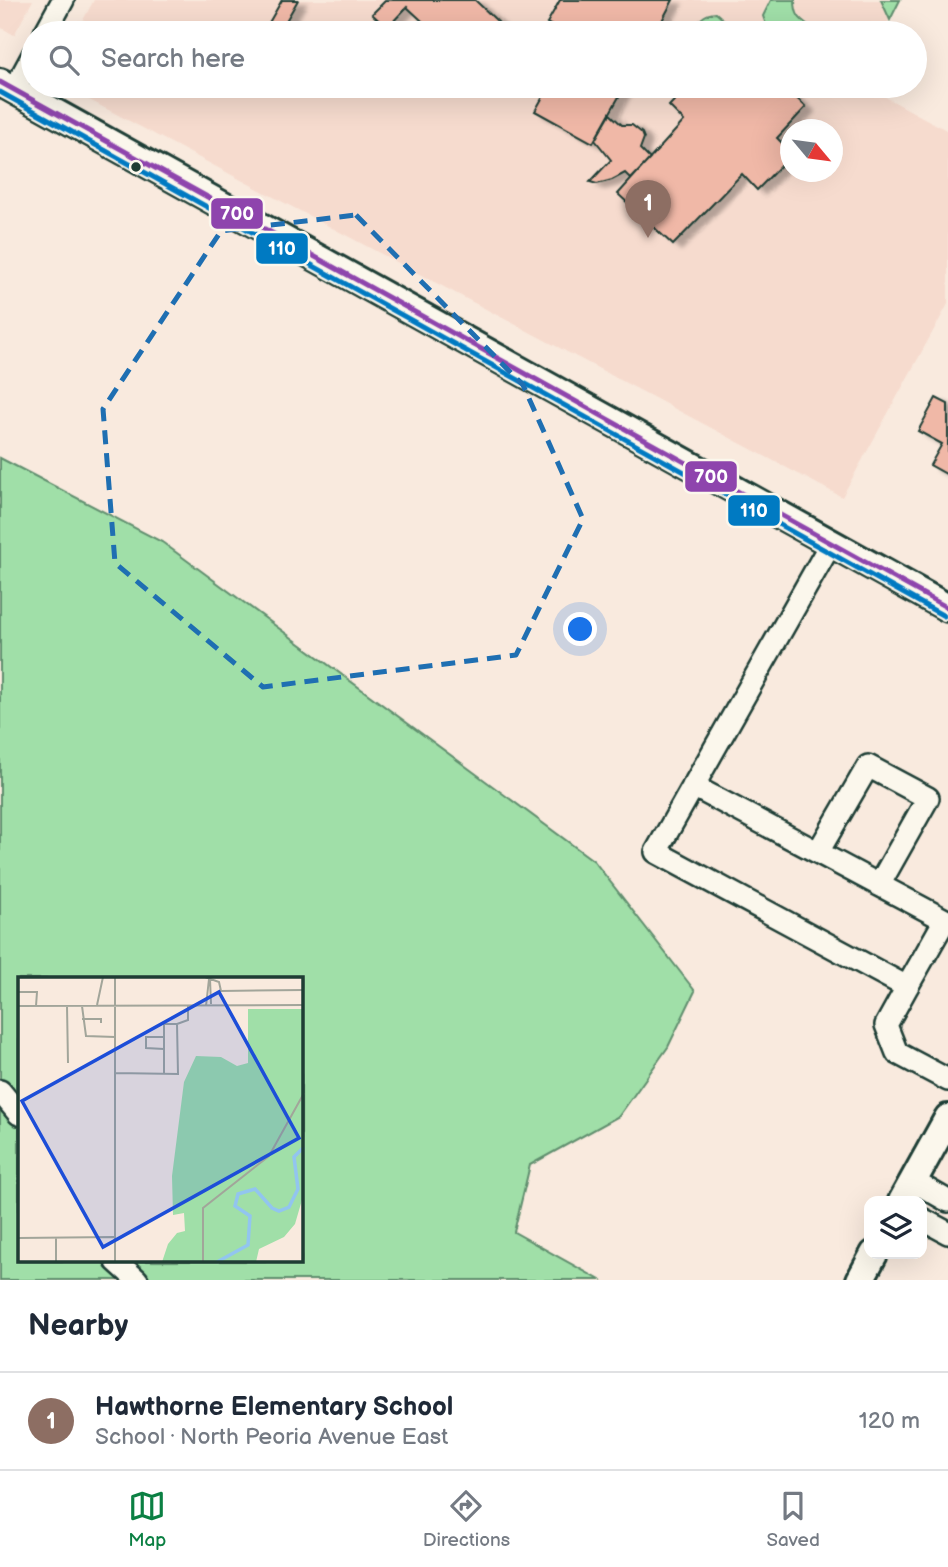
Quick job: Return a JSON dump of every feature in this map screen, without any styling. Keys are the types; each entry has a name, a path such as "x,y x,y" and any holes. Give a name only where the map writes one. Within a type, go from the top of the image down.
{"main road":[{"path":"29,98 948,608"},
{"path":"908,1191 948,1118"},
{"path":"860,1280 871,1259"}],"street":[{"path":"52,21 63,0"},
{"path":"7,86 21,69"},
{"path":"831,543 656,852 907,987"},
{"path":"818,852 868,766 928,798 879,885"},
{"path":"693,786 945,920 886,1025 897,1053 948,1080"},
{"path":"0,1091 18,1113"},
{"path":"908,1191 948,1201"},
{"path":"927,1222 948,1233"},
{"path":"117,1262 137,1280"}],"highlighted area":[{"path":"356,215 523,385 583,519 516,655 263,687 115,563 103,409 221,231"}],"shaded area":[{"path":"0,0 33,0 14,35 0,27"},
{"path":"94,0 900,0 889,21 83,21"},
{"path":"86,98 887,98 948,131 948,304 842,497"}],"green space":[{"path":"771,0 795,0 797,13 803,21 765,21 763,16"},
{"path":"881,0 900,0 890,20"},
{"path":"716,13 724,21 699,21"},
{"path":"0,458 162,542 594,861 695,991 668,1047 619,1116 530,1165 514,1232 600,1280 0,1280"}],"building":[{"path":"282,0 298,0 286,21 270,21"},
{"path":"386,0 475,0 497,21 422,21 407,7 394,21 380,21 372,14"},
{"path":"560,0 673,0 662,21 548,21"},
{"path":"542,98 618,98 593,143 535,111"},
{"path":"677,98 797,98 806,107 795,119 780,119 780,135 777,138 780,141 780,166 757,190 742,174 673,245 618,194 684,121 669,106"},
{"path":"610,114 622,125 632,125 642,133 644,138 640,149 650,159 631,179 625,173 597,184 590,182 611,160 595,140"},
{"path":"936,398 948,404 948,475 930,465 942,444 918,431"}],"transit line":[{"name":"700","path":"0,82 21,94"},
{"name":"110","path":"0,92 944,616"},
{"name":"700","path":"29,98 948,608"}],"place":[{"name":"Hawthorne Elementary School","path":"648,238"}]}
